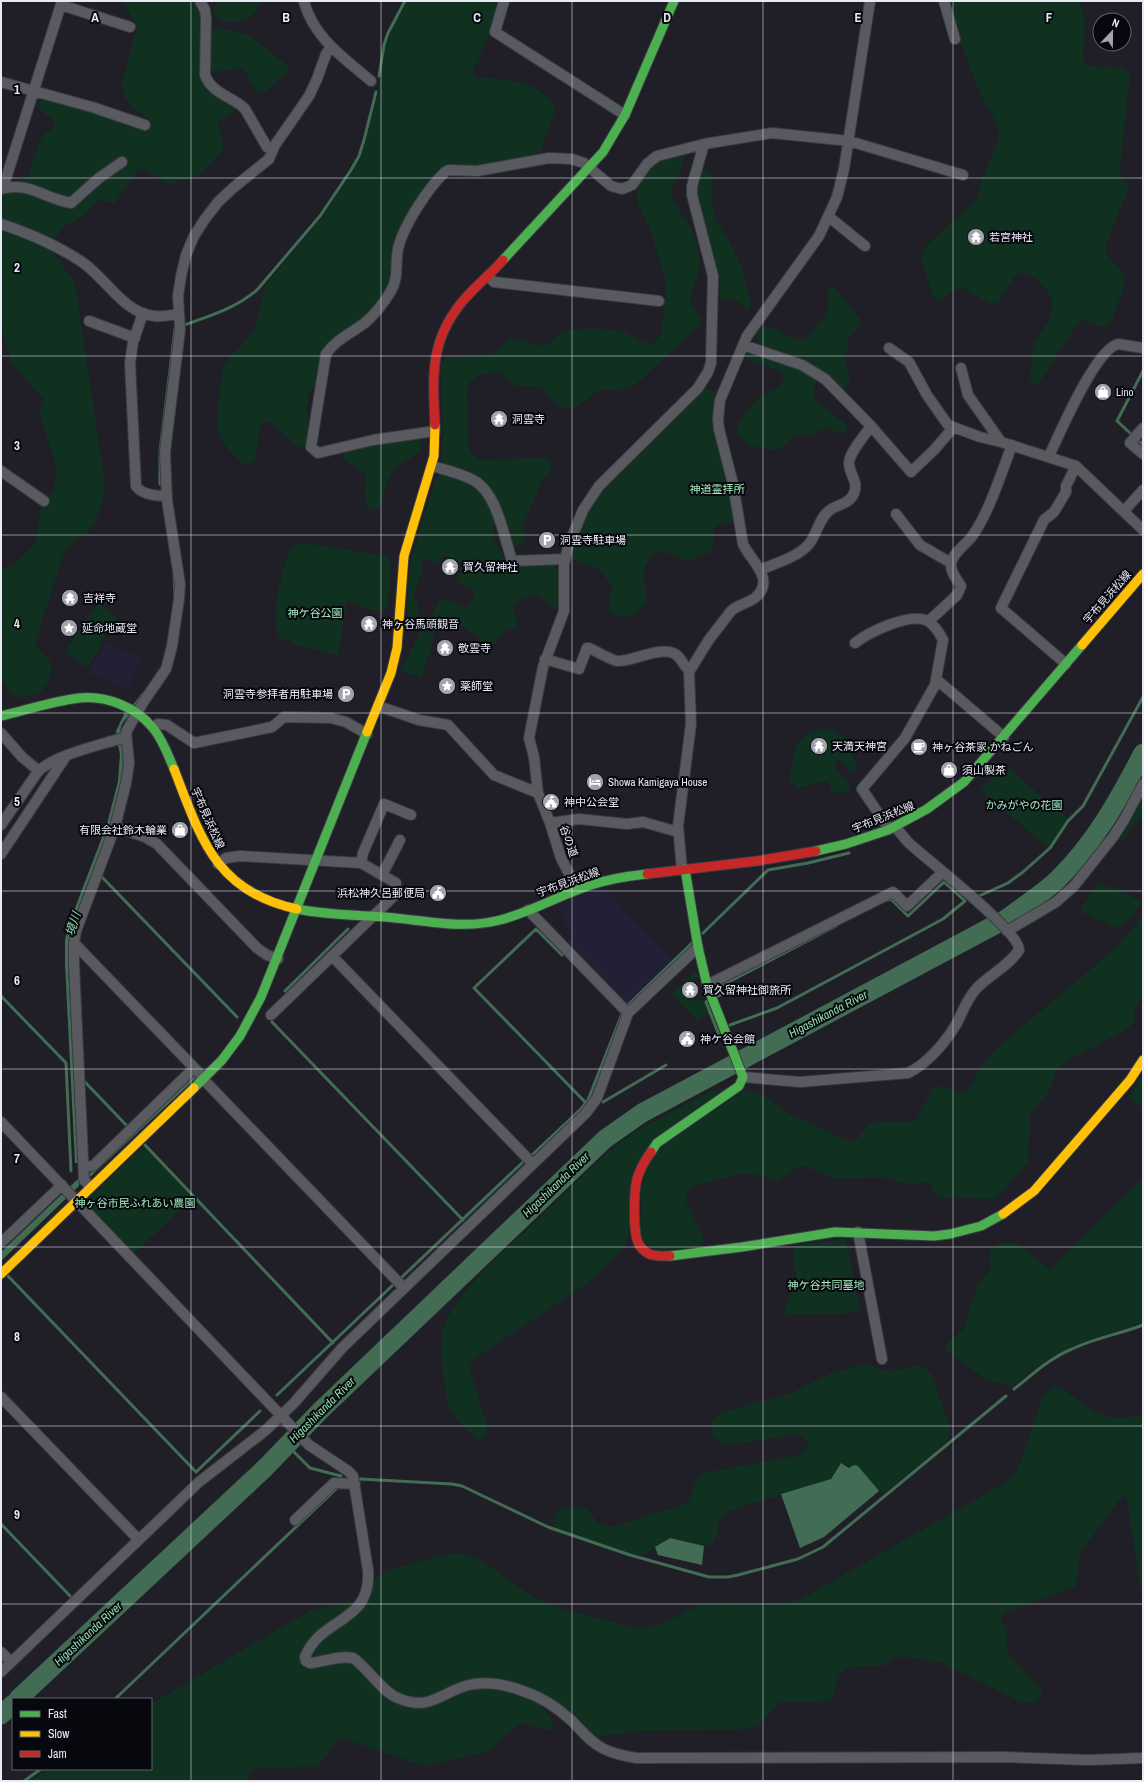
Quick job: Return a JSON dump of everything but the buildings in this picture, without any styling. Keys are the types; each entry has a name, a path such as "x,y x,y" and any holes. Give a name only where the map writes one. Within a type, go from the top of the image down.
{"street":[{"path":"200,1 205,10 206,19 205,75 208,82 212,87 245,109 267,147 273,149"},
{"path":"504,1 495,32 625,115"},
{"path":"1,1274 75,1198 91,1187 204,1079 231,1048 262,997 391,673 396,652 404,556 432,466 435,444 432,387 434,361 444,330 462,302 591,167 611,140 625,115 674,1"},
{"path":"869,1 841,184 829,217 818,236 747,336 723,390 719,404 718,419 738,506 743,544 760,570 763,582 757,596 736,607 732,611 708,641 690,670 688,677 691,724 678,817 678,832 683,869 707,985 743,1075 739,1086 657,1143 644,1160 637,1180 635,1234 640,1246 646,1252 654,1256 663,1257 742,1247 817,1234 858,1232 918,1236 950,1234 981,1226 1009,1211 1034,1191 1130,1080 1143,1060"},
{"path":"944,1 954,39"},
{"path":"304,2 316,30 332,47 371,81"},
{"path":"122,162 99,178 71,203 28,188 18,186 2,188 62,3 130,27"},
{"path":"1,825 43,766 66,756 121,739 136,712 166,669 170,658 178,613 179,591 178,570 167,496 165,452 180,322 178,296 186,256 194,236 218,202 269,159 273,149 308,96 317,79 326,54 332,47"},
{"path":"1,82 92,107 145,125"},
{"path":"435,431 373,440 318,453 311,447 326,354 337,341 368,320 391,291 396,276 398,250 404,229 410,218 445,172 449,170 472,171 560,157 572,159 591,167 611,186 622,188 632,185 651,159 657,156 704,144 772,133 848,141 963,175"},
{"name":"谷の道","path":"576,889 561,858 550,823 538,793 534,757 529,738 540,677 545,659 564,611 566,559 577,523 599,486 698,388 708,372 712,354 713,276 692,195 692,186 704,144"},
{"path":"829,217 865,246"},
{"path":"1,224 34,237 81,261 102,278 122,300 143,313 180,322"},
{"path":"488,276 494,282 659,301"},
{"path":"143,313 131,352 130,363 136,486 142,491 158,496 167,496"},
{"path":"89,321 135,338"},
{"path":"1049,456 1076,400 1095,366 1108,349 1118,344 1143,348"},
{"path":"743,345 789,360 814,371 835,389 871,426 911,472 934,450 953,428"},
{"path":"889,348 909,362 927,395 945,422 953,428 1049,456 1076,466 1143,530"},
{"path":"961,368 968,395 1001,442"},
{"path":"760,570 803,550 813,538 825,514 831,509 851,499 856,486 850,470 850,459 871,426"},
{"path":"1143,428 1130,443 1143,454"},
{"path":"928,622 957,595 961,586 952,571 951,563 954,556 972,536 978,525 999,481 1012,445"},
{"path":"432,466 472,479 485,489 494,504 512,561 566,559"},
{"path":"1066,664 1001,608 1044,520 1054,512 1066,492 1066,486 1076,466"},
{"path":"1,471 44,501"},
{"path":"1124,511 1143,490"},
{"path":"896,514 920,545 951,563"},
{"name":"宇布見浜松線","path":"1,716 84,698 110,700 136,712 153,728 166,751 204,843 218,864 232,879 257,896 298,909 470,924 500,920 528,910 576,889 608,880 683,869 753,863 800,856 846,844 892,828 925,812 952,793 975,770 1143,574"},
{"path":"743,1075 800,1082 901,1074 915,1070 946,1040 969,999 978,987 1017,954 1019,950 1020,946 986,910 892,828 862,789 905,738 935,685 943,640 928,622 920,619 897,622 869,633 855,643"},
{"path":"545,659 579,669 587,648 617,661 659,652 669,652 677,655 686,668 690,670"},
{"path":"936,679 1004,736"},
{"path":"378,706 419,720 448,725 494,775 538,793"},
{"path":"153,728 158,724 168,725 194,743 272,727 284,717 324,717 346,722 367,734"},
{"path":"1,733 22,757 39,771"},
{"path":"91,1187 84,1180 74,943 80,920 115,827 128,773 128,753 121,739"},
{"path":"1,854 66,756"},
{"path":"1006,930 1056,902 1074,886 1113,837 1143,784"},
{"path":"361,863 363,853 384,804 411,815"},
{"path":"550,823 579,819 627,824 643,822 678,832"},
{"path":"115,827 145,837 157,844 257,948 278,959"},
{"path":"382,875 400,840"},
{"path":"218,864 226,858 240,856 361,863 396,883 394,896 271,1015"},
{"path":"707,985 893,892 907,906 942,872"},
{"path":"528,910 628,1013"},
{"path":"74,943 404,1288"},
{"path":"1,1672 199,1482 283,1418 294,1403 342,1348 586,1113 594,1103 628,1013 698,947"},
{"path":"332,956 533,1164"},
{"path":"84,1167 93,1166 194,1068"},
{"path":"1,1122 309,1445 348,1471 353,1476 368,1570 369,1581 367,1592 362,1602 354,1611 314,1641 305,1657 306,1661 310,1663 330,1658 352,1658 359,1662 396,1698 412,1703 428,1703 470,1685 485,1683 523,1691 540,1698 556,1708 571,1720 584,1735 603,1748 619,1755 636,1758 1005,1757 1089,1760 1143,1758"},
{"path":"1,1243 63,1186"},
{"path":"858,1232 882,1359"},
{"path":"1,1397 139,1540"},
{"path":"295,1520 334,1483 355,1484"},
{"path":"1,1652 11,1662"}],"shaded area":[{"path":"105,642 141,657 128,689 87,673 101,652"},
{"path":"605,887 628,914 673,960 627,1004 566,941 573,937 556,905"}],"green space":[{"path":"123,1 195,1 201,12 204,84 209,90 235,107 235,111 233,113 218,123 224,148 199,176 168,184 145,169 138,169 115,203 98,200 83,216 64,227 55,238 51,240 1,220 1,192 12,182 27,178 43,135 55,127 55,124 51,118 37,105 40,101 49,100 150,126 146,118 131,105 123,93 122,85 137,27"},
{"path":"217,1 261,1 258,8 248,18 235,22 228,22 215,16 214,8"},
{"path":"408,1 500,1 490,33 472,72 477,77 510,81 532,86 549,99 555,109 554,113 541,150 536,155 477,168 454,166 408,216 391,283 370,313 335,338 317,381 309,394 306,412 310,431 308,442 305,447 299,448 273,424 268,421 264,422 261,426 255,457 252,463 247,465 241,462 227,448 220,436 217,423 221,379 224,367 231,356 253,333 265,286 322,217 361,157 378,92 386,45 395,23"},
{"path":"949,1 1078,1 1084,14 1085,21 1083,58 1086,63 1097,67 1118,68 1130,74 1120,169 1121,176 1128,185 1128,190 1105,251 1123,273 1124,281 1121,294 1109,325 1102,326 1086,321 1079,321 1038,385 1034,385 1031,380 1032,349 1048,322 1052,305 1048,291 1043,285 1029,275 1021,272 1015,276 997,304 989,303 963,288 955,290 938,301 933,297 922,259 925,247 978,198 980,184 999,135 998,126 981,96 959,38"},
{"path":"220,28 250,36 286,64 288,72 262,94 255,90 246,74 240,68 215,72 211,70 209,65 210,36 215,29"},
{"path":"677,156 682,157 683,161 681,171 673,186 672,195 675,203 692,231 698,249 699,269 690,302 701,320 698,327 635,385 625,389 599,390 578,406 572,408 565,408 553,402 545,390 539,387 516,386 502,373 486,373 476,377 469,384 467,389 469,448 472,455 483,460 545,458 549,460 552,466 550,473 541,480 542,481 524,524 521,523 525,531 524,540 521,545 515,546 511,544 492,495 442,464 441,457 444,452 442,451 443,433 442,378 440,374 441,362 446,358 493,354 511,338 545,346 562,333 577,329 592,328 614,330 627,333 651,344 657,340 661,333 666,293 665,278 651,231 639,207 636,194 639,184 651,167 659,161"},
{"path":"705,168 712,178 712,205 716,219 734,250 743,275 751,305 749,310 736,301 722,299 720,297 719,275 697,195 702,170"},
{"path":"1,228 27,238 52,252 75,282 105,485 102,503 94,524 87,533 71,545 64,554 36,639 39,649 51,664 49,678 41,692 17,698 12,694 1,679 1,569 14,565 35,544 41,508 54,489 57,469 40,414 40,410 45,400 12,364 3,334 1,319"},
{"path":"830,285 834,286 862,322 847,339 849,348 844,359 850,381 843,389 763,347 757,339 756,333 762,328 768,327 801,340 807,338 811,335 825,315"},
{"path":"749,352 788,363 816,378 813,394 814,400 846,424 848,427 844,433 839,434 829,428 809,435 796,435 782,447 770,450 755,447 742,440 738,428 744,416 761,396 780,387 784,378 782,372 779,370 746,359 746,355"},
{"name":"神道霊拝所","path":"706,389 715,393 734,507 731,507 734,513 733,521 716,525 713,531 713,547 710,552 694,559 687,560 663,552 655,554 647,563 644,572 647,595 646,602 641,609 631,616 615,615 608,610 612,588 609,582 597,568 575,560 573,556 577,537 585,519 609,484 691,401"},
{"path":"411,437 422,443 421,448 414,456 397,466 387,482 381,505 378,509 371,510 368,507 365,498 364,472 344,460 343,455 350,449"},
{"path":"441,473 471,482 484,491 495,519 493,535 506,563 551,564 558,572 560,577 560,607 551,606 539,597 535,596 529,596 516,602 513,608 517,621 517,627 505,630 489,651 485,649 478,636 459,625 451,625 441,632 430,630 426,625 440,600 446,600 466,608 470,605 473,598 474,590 457,582 456,579 462,568 462,564 448,556 444,556 437,564 426,559 422,560 422,573 413,594 419,611 412,621 407,619 408,582 412,557 436,478"},
{"name":"神ケ谷公園","path":"303,543 382,555 388,557 391,562 388,609 385,611 373,610 354,604 347,599 338,655 292,644 290,636 289,639 285,641 279,635 276,626 275,614 279,586 288,553 292,547"},
{"path":"98,603 111,612 119,623 105,634 98,650 87,667 65,652"},
{"path":"421,630 435,634 422,677 401,671"},
{"path":"824,728 846,738 857,766 855,771 852,772 841,760 838,760 836,764 837,771 851,786 848,791 841,794 832,792 830,784 824,781 799,788 789,781 798,742 808,734"},
{"name":"かみがやの花園","path":"1004,764 1068,819 1048,848 981,790"},
{"path":"1143,795 1143,814 1139,821 1133,825 1126,839 1121,841 1120,836"},
{"path":"1098,882 1112,889 1113,887 1142,902 1131,918 1115,928 1080,911"},
{"path":"1143,915 1143,997 1135,1010 1135,1017 1131,1025 1127,1029 1063,1063 1057,1069 1049,1091 1030,1116 1028,1162 999,1195 993,1199 939,1197 934,1193 932,1185 927,1182 910,1185 885,1177 837,1179 803,1166 798,1166 778,1181 744,1173 693,1186 687,1192 686,1201 704,1238 703,1246 675,1250 656,1250 645,1243 640,1230 642,1190 645,1171 661,1147 740,1093 746,1090 761,1094 792,1115 849,1141 855,1141 869,1124 917,1120 933,1088 944,1087 962,1093 967,1091 981,1067 995,1050 1111,952 1123,940"},
{"path":"694,972 697,972 698,977 684,990 683,995 689,999 706,1000 711,1012 697,1020 672,994"},
{"path":"1143,1073 1143,1108 1132,1101 1130,1096"},
{"path":"713,1090 717,1091 718,1093 654,1139 631,1190 628,1239 625,1246 588,1283 472,1361 470,1370 487,1426 485,1436 483,1438 479,1440 475,1438 457,1420 451,1412 447,1402 441,1339 448,1317 472,1284 488,1267 609,1152 631,1135 661,1117"},
{"name":"神ヶ谷市民ふれあい農園","path":"144,1146 193,1198 133,1254 87,1206 87,1200"},
{"path":"1143,1178 1143,1322 1073,1346 1049,1359 1012,1386 987,1380 946,1350 946,1345 964,1328 976,1289 990,1270 989,1254 993,1248 1005,1242 1012,1242 1019,1245 1051,1269"},
{"name":"神ケ谷共同墓地","path":"846,1239 860,1311 842,1314 786,1315 784,1310 797,1280 792,1254 796,1245"},
{"path":"864,1364 888,1371 917,1366 927,1369 931,1374 950,1426 950,1432 945,1443 886,1492 884,1493 879,1491 858,1466 856,1465 849,1468 842,1463 839,1464 835,1475 827,1481 728,1511 720,1521 714,1542 710,1545 704,1546 670,1538 645,1554 640,1555 630,1554 558,1529 554,1525 553,1521 557,1512 569,1507 578,1507 589,1512 598,1522 611,1527 683,1505 690,1497 697,1479 704,1473 799,1455 805,1451 808,1444 804,1437 796,1435 727,1445 721,1443 713,1436 711,1426 712,1421 720,1413 791,1393 833,1372"},
{"path":"1057,1387 1088,1408 1105,1416 1119,1417 1143,1415 1143,1590 1140,1586 1127,1499 1123,1495 1080,1553 1076,1586 1002,1614 1001,1620 1006,1630 1008,1654 1042,1690 1042,1694 1035,1702 1021,1702 942,1663 911,1657 893,1657 884,1666 866,1666 845,1669 837,1681 830,1701 780,1702 761,1723 748,1729 640,1731 595,1737 505,1682 450,1695 419,1698 407,1697 392,1689 362,1659 311,1659 309,1657 318,1643 365,1604 375,1579 386,1571 445,1555 463,1554 480,1560 532,1596 548,1604 634,1628 655,1626 693,1608 713,1603 725,1602 769,1604 791,1602 803,1598 1005,1483 1015,1473 1022,1459 1043,1396 1052,1388"},
{"path":"348,1602 351,1602 353,1605 352,1608 316,1635 305,1648 301,1656 331,1662 351,1662 387,1696 403,1705 411,1707 418,1708 430,1706 464,1690 471,1689 493,1688 514,1693 529,1698 538,1704 549,1716 553,1728 550,1730 529,1724 520,1724 489,1751 424,1766 342,1738 337,1740 319,1765 314,1767 257,1768 251,1770 248,1775 250,1781 30,1781 45,1770 152,1770 152,1703 311,1610"}],"water":[{"path":"125,712 131,715 123,723 120,732 123,764 117,801 108,832 75,917 68,954 78,1163 75,1163 65,941 67,929 107,824 118,781 120,754 116,731"},
{"path":"79,1178 79,1186 1,1261 1,1252"},
{"path":"841,1463 849,1468 854,1465 858,1466 879,1491 824,1537 800,1548 781,1494 831,1479"},
{"path":"670,1538 704,1546 702,1565 658,1555 655,1547"}],"waterway":[{"path":"379,76 384,45 388,33 405,1"},
{"path":"160,484 160,452 175,329 227,309 257,290 320,216 359,156 376,92"},
{"path":"1130,433 1117,421 1143,371"},
{"path":"174,575 175,594"},
{"name":"境川","path":"134,706 143,694"},
{"path":"979,896 1008,883 1050,848 1068,821 1083,806 1143,697"},
{"name":"Higashikanda River","path":"19,1698 265,1468 321,1410 605,1139 642,1113 1006,919 1039,895 1071,866 1095,836 1125,787 1143,753"},
{"path":"703,933 768,870 808,863 849,853"},
{"path":"101,876 237,1017"},
{"path":"730,1025 777,1008 943,919 965,901 944,882 908,916 891,899 888,900"},
{"path":"717,996 720,995 721,986 836,926"},
{"path":"285,991 348,929"},
{"path":"562,955 536,929 474,988 586,1103"},
{"path":"628,1005 692,943"},
{"path":"1,996 66,1063 71,1171"},
{"path":"707,1001 706,1002 719,1035 716,1036"},
{"path":"533,1154 581,1109 588,1100 622,1014"},
{"path":"272,1022 463,1220"},
{"path":"603,1102 666,1065"},
{"path":"89,1176 195,1077"},
{"path":"85,1082 129,1128"},
{"path":"145,1145 333,1343"},
{"path":"402,1277 522,1163"},
{"path":"8,1276 196,1472 260,1411"},
{"path":"277,1395 393,1285"},
{"path":"1014,1389 1042,1367 1064,1353 1081,1345 1143,1325"},
{"path":"360,1479 452,1484 462,1486 548,1527 630,1555 709,1577 728,1577 798,1559 823,1547 1006,1396"},
{"path":"287,1445 310,1468 341,1476"},
{"path":"116,1698 337,1488"},
{"path":"1,1524 73,1599"},
{"name":"Higashikanda River","path":"1,1715 12,1705"},
{"path":"24,1781 40,1770"}],"traffic: fast":[{"path":"503,260 603,152 625,115 674,1"},
{"path":"816,851 846,844 888,830 927,809 964,782 1082,645"},
{"path":"1,716 69,699 100,698 120,704 138,714 153,728 160,738 174,769"},
{"path":"194,1088 222,1060 240,1036 261,997 367,732"},
{"path":"651,1152 657,1143 739,1086 743,1077 707,985 698,947 685,869"},
{"path":"297,909 330,914 385,917 442,923 486,923 512,917 579,889 598,883 647,874"},
{"path":"670,1256 742,1247 835,1232 934,1236 950,1234 981,1226 1003,1214"}],"traffic: slow":[{"path":"367,732 391,673 397,648 404,556 434,456 435,425"},
{"path":"1082,645 1143,574"},
{"path":"174,769 203,840 215,859 230,876 247,890 270,901 297,909"},
{"path":"1003,1214 1034,1191 1130,1080 1143,1060"},
{"path":"1,1274 194,1088"}],"traffic: jam":[{"path":"435,425 435,360 438,346 444,331 451,317 462,302 503,260"},
{"path":"647,874 757,861 816,851"},
{"path":"651,1152 637,1179 635,1193 635,1223 637,1240 643,1250 650,1254 670,1256"}],"place":[{"name":"若宮神社","path":"976,237"},
{"name":"Lino","path":"1103,392"},
{"name":"洞雲寺","path":"499,419"},
{"name":"洞雲寺駐車場","path":"547,540"},
{"name":"賀久留神社","path":"450,567"},
{"name":"吉祥寺","path":"70,598"},
{"name":"神ヶ谷馬頭観音","path":"369,624"},
{"name":"延命地蔵堂","path":"69,628"},
{"name":"敬雲寺","path":"445,648"},
{"name":"薬師堂","path":"447,686"},
{"name":"洞雲寺参拝者用駐車場","path":"346,694"},
{"name":"天満天神宮","path":"819,746"},
{"name":"神ヶ谷茶家 かねごん","path":"919,747"},
{"name":"須山製茶","path":"949,770"},
{"name":"Showa Kamigaya House","path":"595,782"},
{"name":"神中公会堂","path":"551,802"},
{"name":"有限会社鈴木輪業","path":"180,830"},
{"name":"浜松神久呂郵便局","path":"438,893"},
{"name":"賀久留神社御旅所","path":"690,990"},
{"name":"神ケ谷会館","path":"687,1039"}]}
